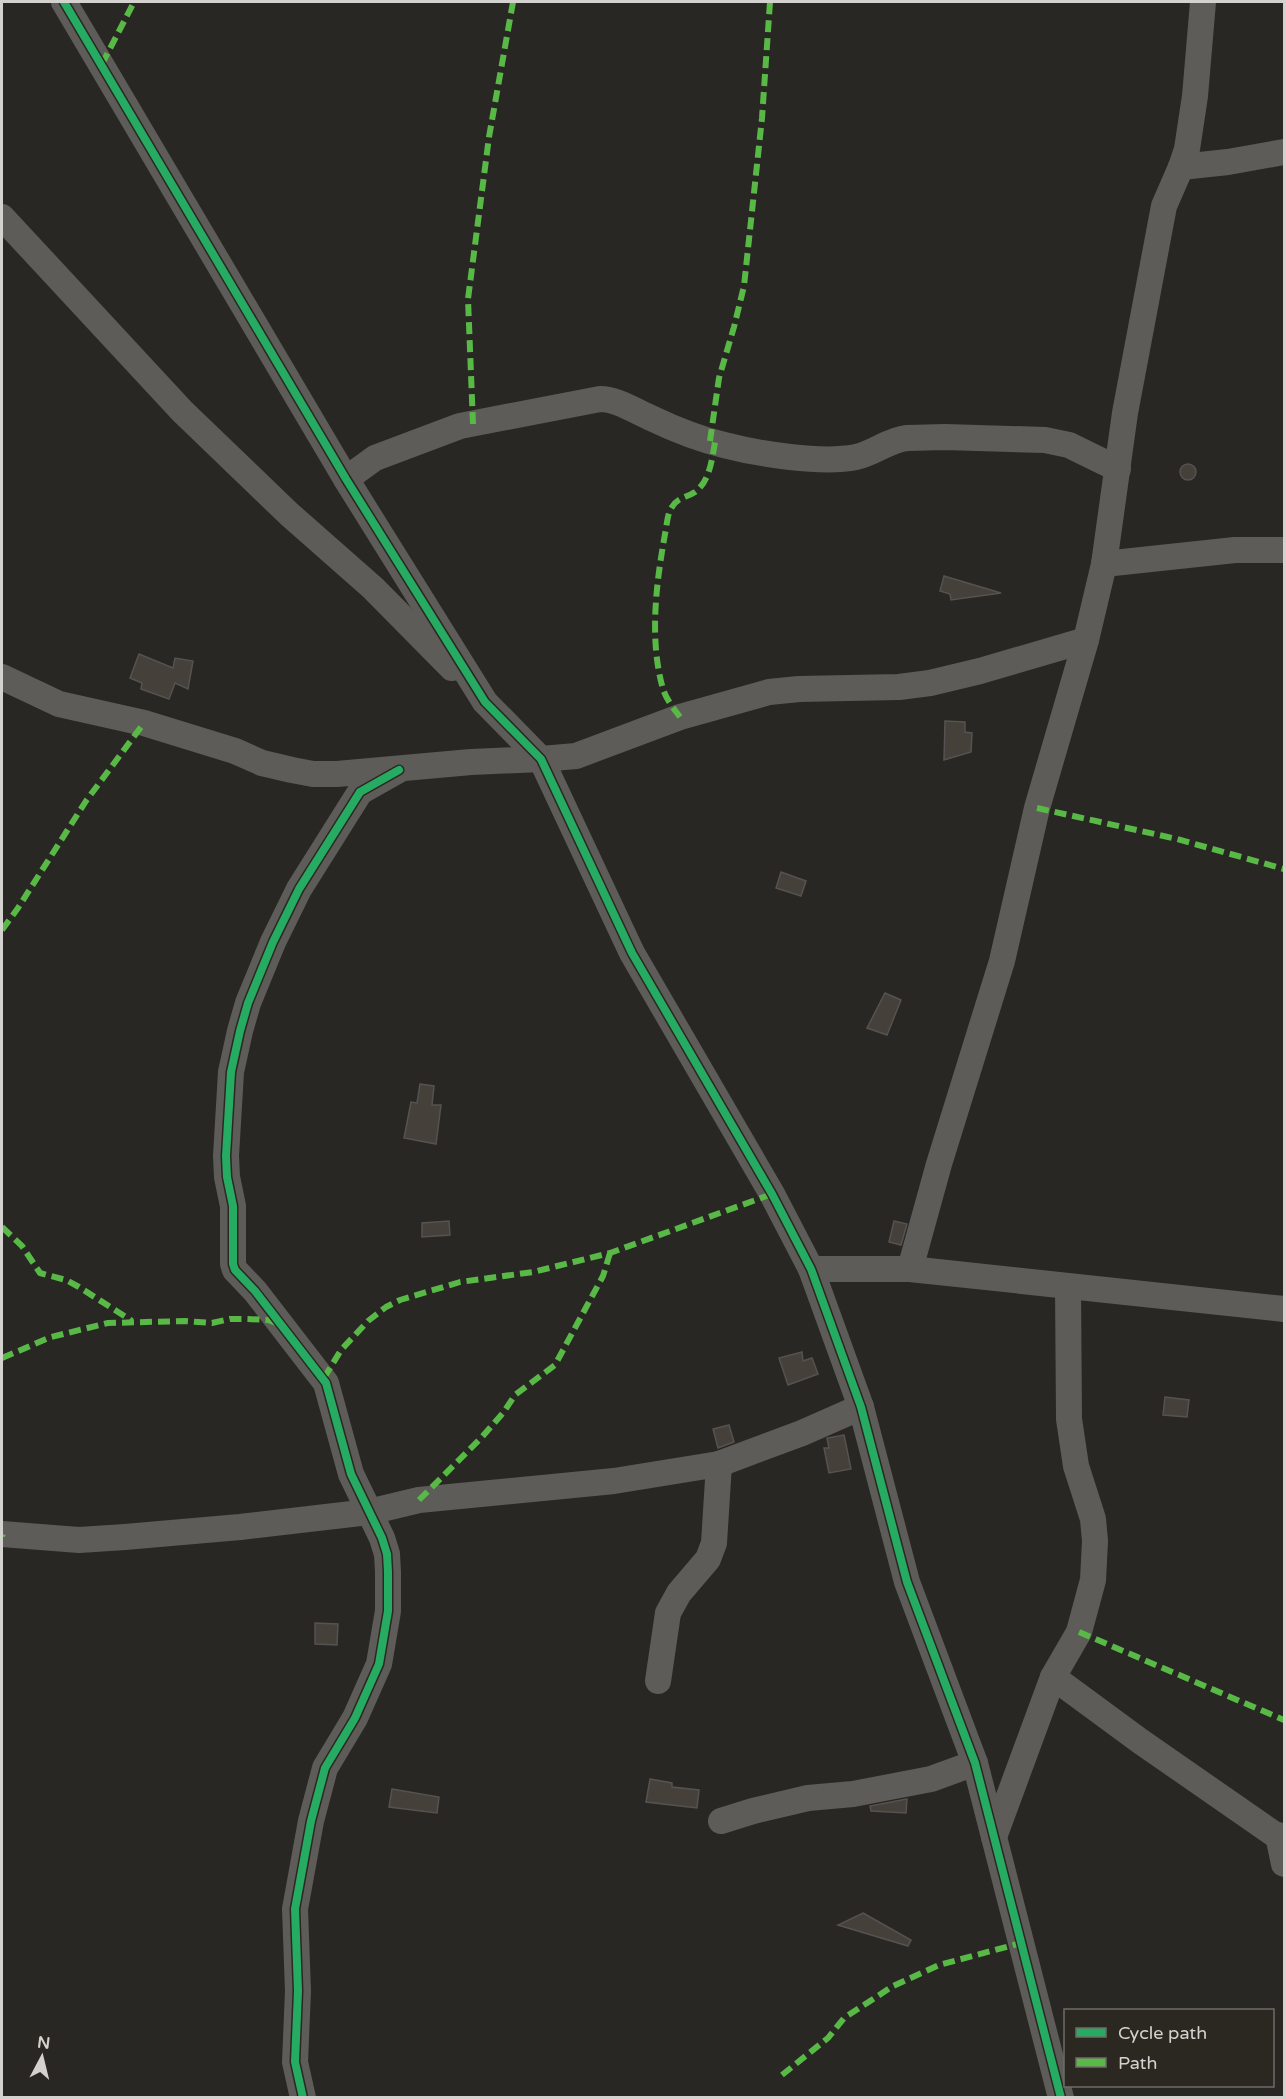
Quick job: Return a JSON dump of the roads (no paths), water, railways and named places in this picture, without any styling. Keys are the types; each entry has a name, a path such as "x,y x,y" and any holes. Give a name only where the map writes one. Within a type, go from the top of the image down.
{"street":[{"path":"64,2 346,479 485,702"},
{"path":"910,1269 939,1164 1002,961 1037,808 1086,640 1104,564 1130,384 1164,206 1187,149 1195,96 1203,2"},
{"path":"1181,167 1228,162 1284,152"},
{"path":"2,217 182,411 289,514 374,588 541,759 632,953 772,1194 811,1269 861,1407 907,1582 975,1763 1061,2097"},
{"path":"346,479 375,458 460,426 600,399 614,401 673,428 723,445 789,457 857,457 890,442 907,438 1026,438 1069,445 1118,469"},
{"path":"1104,564 1235,550 1284,550"},
{"path":"2,677 58,704 144,723 234,751 262,763 313,774 337,774 471,762 576,756 680,717 769,692 798,689 899,687 930,683 1086,640"},
{"path":"303,2097 295,2062 298,1991 295,1909 311,1821 325,1768 355,1718 379,1664 388,1611 387,1554 382,1538 351,1474 324,1378 234,1268 233,1206 227,1177 226,1156 231,1072 248,1003 273,942 299,889 360,792 399,770"},
{"path":"811,1269 910,1269 1284,1309"},
{"path":"994,1837 1053,1677 1079,1632 1093,1580 1095,1541 1093,1520 1076,1466 1069,1419 1068,1287"},
{"path":"2,1534 79,1540 240,1527 369,1512 419,1500 614,1481 719,1464 802,1433 861,1407"},
{"path":"658,1681 668,1613 679,1593 708,1559 714,1544 719,1464"},
{"path":"1053,1677 1140,1741 1281,1838 1284,1864"},
{"path":"721,1821 753,1810 808,1798 853,1794 931,1779 975,1763"}]}
